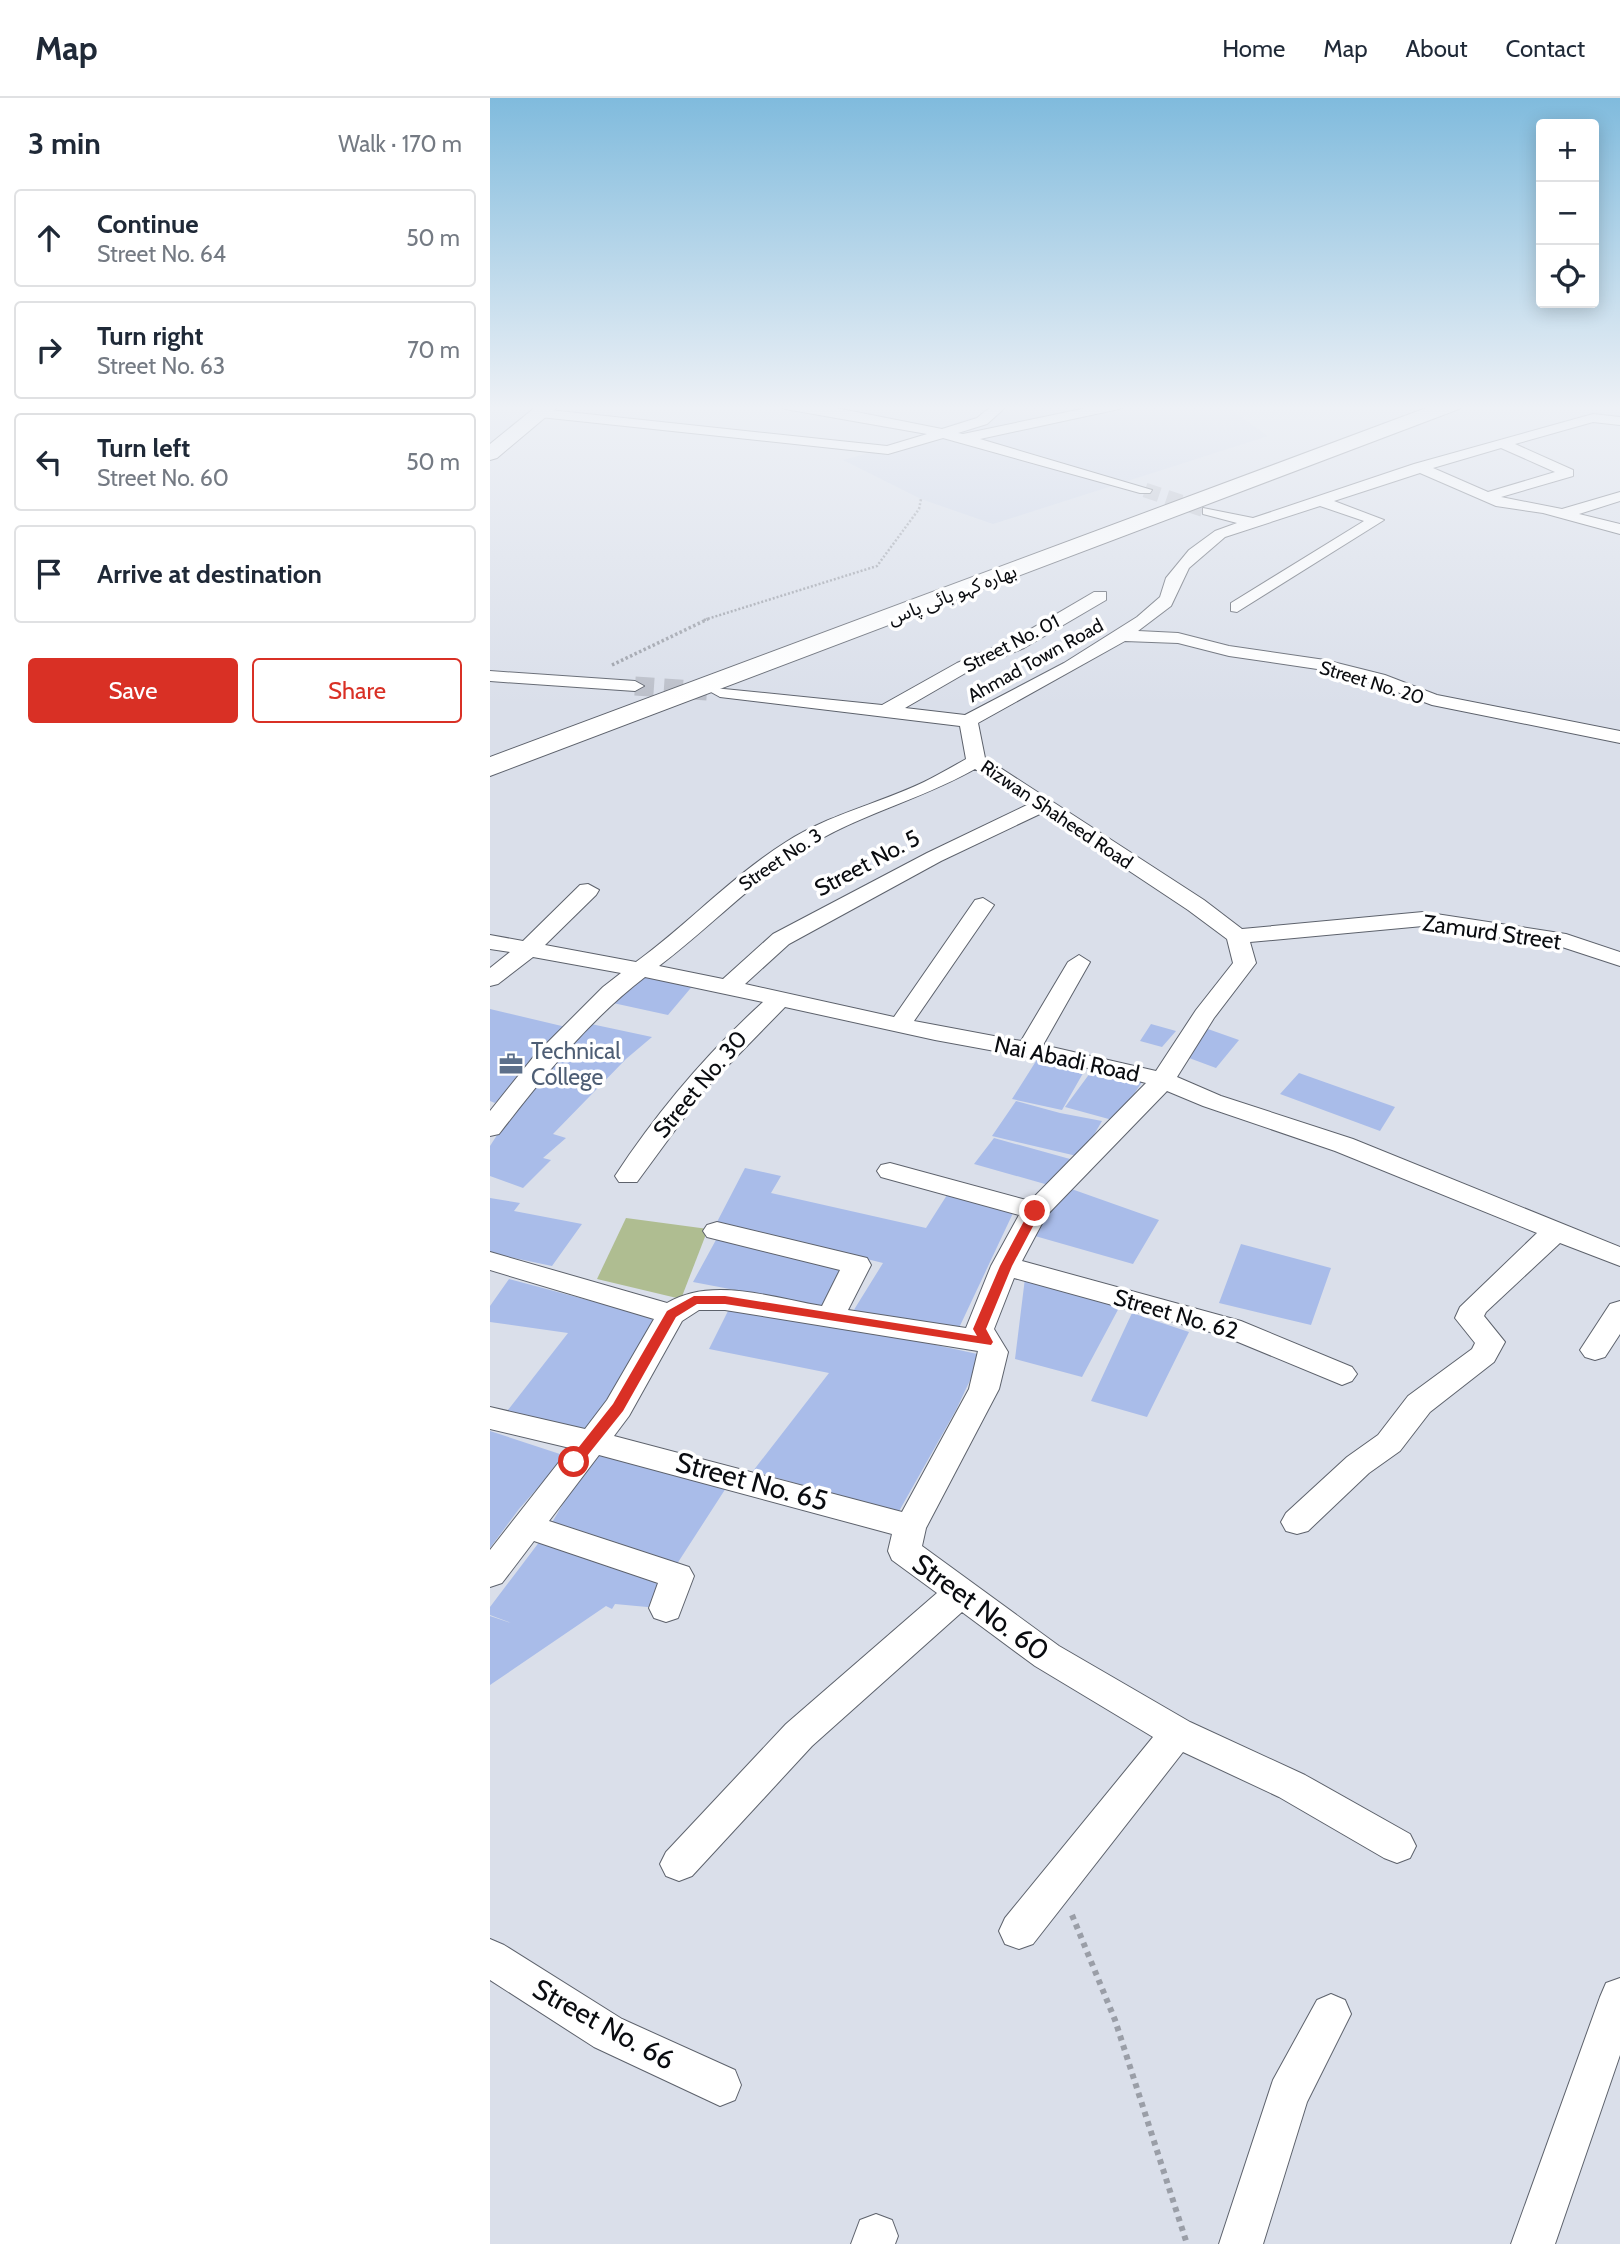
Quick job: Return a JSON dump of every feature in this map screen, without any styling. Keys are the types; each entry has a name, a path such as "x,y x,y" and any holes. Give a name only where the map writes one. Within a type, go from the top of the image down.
{"highway":[{"name":"بھارہ کہو بائی پاس","path":"490,750 1149,505"},
{"name":"بھارہ کہو بائی پاس","path":"490,767 1186,505"}],"street":[{"name":"Ahmad Town Road","path":"968,721 1098,653 1122,636 1168,600 1173,580 1197,550 1220,534 1306,505"},
{"path":"1237,607 1376,520 1332,505"},
{"path":"1514,505 1563,514 1620,529"},
{"path":"1563,514 1591,505"},
{"path":"1208,511 1250,522"},
{"name":"Street No. 01","path":"886,711 963,667 1018,644 1100,596"},
{"name":"Street No. 20","path":"1122,636 1178,638 1229,651 1325,665 1379,680 1432,700 1620,737"},
{"path":"490,676 635,686"},
{"path":"720,692 968,721"},
{"name":"Rizwan Shaheed Road","path":"968,721 975,761 1196,905 1237,936"},
{"name":"Street No. 3","path":"641,969 684,937 722,901 794,846 841,820 930,787 975,761"},
{"name":"Street No. 5","path":"727,988 781,939 934,857 1044,805"},
{"path":"490,979 527,950 588,890"},
{"path":"900,1025 983,905"},
{"name":"Zamurd Street","path":"1237,936 1423,919 1566,941 1620,958"},
{"path":"1163,1080 1204,1015 1245,962 1237,936"},
{"name":"Nai Abadi Road","path":"490,943 641,969 1163,1080 1212,1101 1345,1145 1620,1258"},
{"path":"1028,1050 1079,962"},
{"path":"490,1128 544,1060 611,992 641,969"},
{"name":"Street No. 30","path":"628,1176 644,1150 715,1063 744,1031 780,999"},
{"name":"Street No. 60","path":"1163,1080 1035,1211 1006,1266 979,1329 993,1352 984,1389 910,1528 904,1551 1046,1656 1177,1733"},
{"path":"890,1171 1035,1211"},
{"path":"717,1231 857,1265 831,1317"},
{"path":"1297,1522 1358,1465 1389,1443 1419,1404 1484,1355 1490,1342 1469,1318 1475,1307 1556,1231"},
{"path":"490,1261 671,1314"},
{"name":"Street No. 62","path":"1006,1266 1231,1328 1342,1374"},
{"path":"490,1574 529,1527 618,1408 671,1314 694,1300 725,1300 987,1342"},
{"path":"1595,1350 1620,1311"},
{"path":"490,1418 564,1437 592,1441"},
{"name":"Street No. 65","path":"592,1441 865,1511 910,1528"},
{"path":"529,1527 677,1576 666,1608"},
{"path":"679,1864 799,1735 961,1592"},
{"path":"1019,1931 1177,1733 1292,1786 1397,1846"},
{"name":"Street No. 66","path":"490,1958 608,2033 720,2085"},
{"path":"1533,2244 1620,1997"},
{"path":"1241,2244 1288,2095 1331,2014"}],"path":[{"path":"585,682 626,656 709,618 877,566 920,505"},
{"path":"1052,1893 1067,1903 1115,2020 1187,2244"}],"shaded area":[{"path":"939,505 1052,505 993,524"}],"green space":[{"path":"626,1218 708,1229 681,1299 597,1279"}],"building":[{"path":"640,970 695,983 668,1015 613,1003"},
{"name":"Technical College","path":"490,1009 566,1027 495,1103 490,1101"},
{"path":"591,1024 652,1037 626,1059 553,1134 566,1138 543,1158 551,1160 523,1188 490,1176 490,1146 521,1098"},
{"path":"1151,1024 1176,1031 1162,1047 1140,1041"},
{"path":"1205,1028 1239,1040 1216,1068 1181,1055"},
{"path":"1038,1058 1086,1068 1062,1110 1012,1099"},
{"path":"1093,1069 1142,1082 1116,1121 1065,1107"},
{"path":"1299,1073 1395,1107 1380,1131 1280,1094"},
{"path":"1016,1101 1102,1121 1081,1157 992,1136"},
{"path":"994,1138 1070,1159 1052,1186 974,1164"},
{"path":"745,1168 781,1176 771,1193 926,1228 947,1195 1014,1211 958,1330 852,1313 883,1263 717,1222"},
{"path":"1063,1186 1159,1220 1133,1264 1028,1234"},
{"path":"490,1198 520,1203 514,1211 582,1224 552,1266 490,1253"},
{"path":"717,1238 846,1269 825,1307 693,1282"},
{"path":"1241,1244 1331,1268 1311,1325 1219,1303"},
{"path":"1027,1262 1128,1291 1082,1377 1015,1359"},
{"path":"509,1279 659,1319 586,1431 504,1415 568,1333 490,1322 490,1306"},
{"path":"729,1309 876,1332 982,1355 956,1410 898,1513 753,1471 829,1373 709,1349"},
{"path":"1132,1313 1189,1332 1147,1417 1091,1401"},
{"path":"490,1431 566,1456 519,1509 490,1548"},
{"path":"602,1449 726,1488 675,1567 550,1526 571,1490"},
{"path":"540,1541 669,1578 658,1608 615,1604 612,1609 606,1606 490,1685 490,1616 511,1623 490,1615 490,1607"}],"tunnel":[{"path":"1190,505 1208,511"},
{"path":"635,686 707,691"}],"place":[{"name":"Technical College","path":"511,1064"}],"route":[{"path":"574,1462 618,1408 671,1314 694,1300 725,1300 783,1308 931,1335 987,1342 979,1329 1006,1266 1035,1211"}]}
